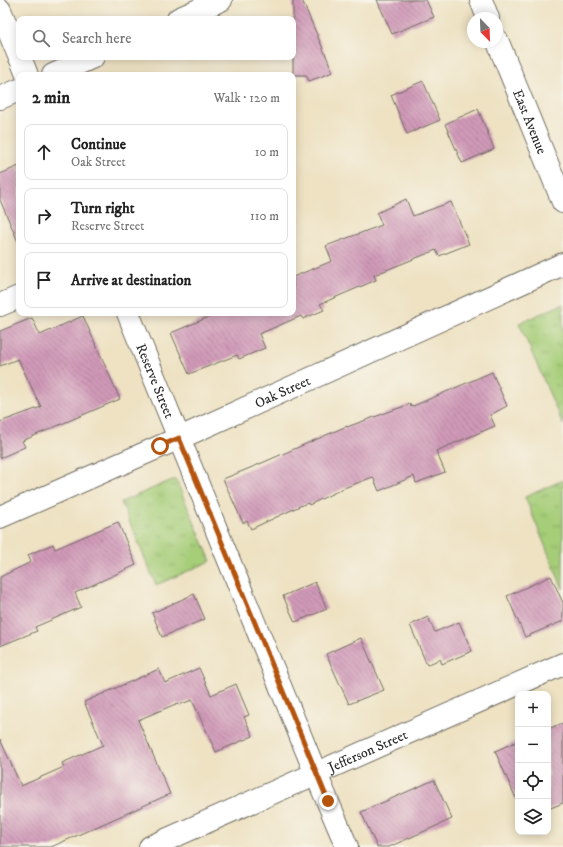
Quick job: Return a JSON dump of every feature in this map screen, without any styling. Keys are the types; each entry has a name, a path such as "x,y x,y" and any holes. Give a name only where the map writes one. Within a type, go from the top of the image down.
{"street":[{"path":"185,16 221,0"},
{"path":"480,0 485,12"},
{"path":"0,10 16,49"},
{"name":"East Avenue","path":"500,48 563,202"},
{"path":"21,60 26,72"},
{"path":"60,72 86,60"},
{"path":"0,98 16,91"},
{"name":"Oak Street","path":"0,517 179,438 563,264"},
{"path":"0,305 16,298"},
{"name":"Reserve Street","path":"129,316 347,847"},
{"name":"Jefferson Street","path":"150,847 563,664"}],"green space":[{"path":"563,304 563,425 519,323"},
{"path":"172,480 176,480 211,561 156,585 121,502"},
{"path":"563,480 563,589 525,497"}],"building":[{"path":"293,0 302,0 333,72 309,81 306,75 296,75 296,72 293,72 293,60 296,60 296,16 293,16"},
{"path":"377,0 426,0 434,17 392,34"},
{"path":"423,81 440,120 407,134 391,95"},
{"path":"478,109 494,149 462,163 445,124"},
{"path":"16,167 16,237 0,200 0,174"},
{"path":"406,199 413,216 451,202 469,244 439,256 436,250 374,275 376,280 320,304 324,310 303,319 301,316 259,334 265,348 239,359 237,355 189,374 171,333 211,316 296,316 296,276 332,261 326,246 382,225 377,213"},
{"path":"83,316 120,399 22,441 25,447 0,458 0,422 41,407 18,359 0,366 0,331 32,318 40,335"},
{"path":"492,372 507,406 490,415 495,426 436,451 445,472 416,483 414,476 379,491 373,477 344,488 309,505 308,503 300,506 251,529 247,521 243,523 223,479 347,426 410,404 411,407"},
{"path":"118,522 136,565 75,593 81,607 35,627 37,631 0,646 0,577 31,562 28,555 53,544 55,549"},
{"path":"551,576 563,603 563,621 525,637 507,596"},
{"path":"315,582 327,609 295,622 283,596"},
{"path":"194,594 205,619 162,637 152,613"},
{"path":"428,617 435,632 459,622 472,651 442,664 440,659 427,665 410,625"},
{"path":"361,638 384,690 349,704 326,654"},
{"path":"199,668 211,695 236,684 249,715 244,717 253,736 216,752 192,700 179,705 178,703 138,720 170,794 51,847 0,847 0,739 21,786 64,767 62,763 103,745 84,702 159,669 165,683"},
{"path":"563,723 563,803 551,808 551,763 551,728"},
{"path":"515,742 515,796 495,751"},
{"path":"434,780 452,819 389,847 377,847 361,812"}],"route":[{"path":"160,446 179,438 192,466 328,801"}]}
